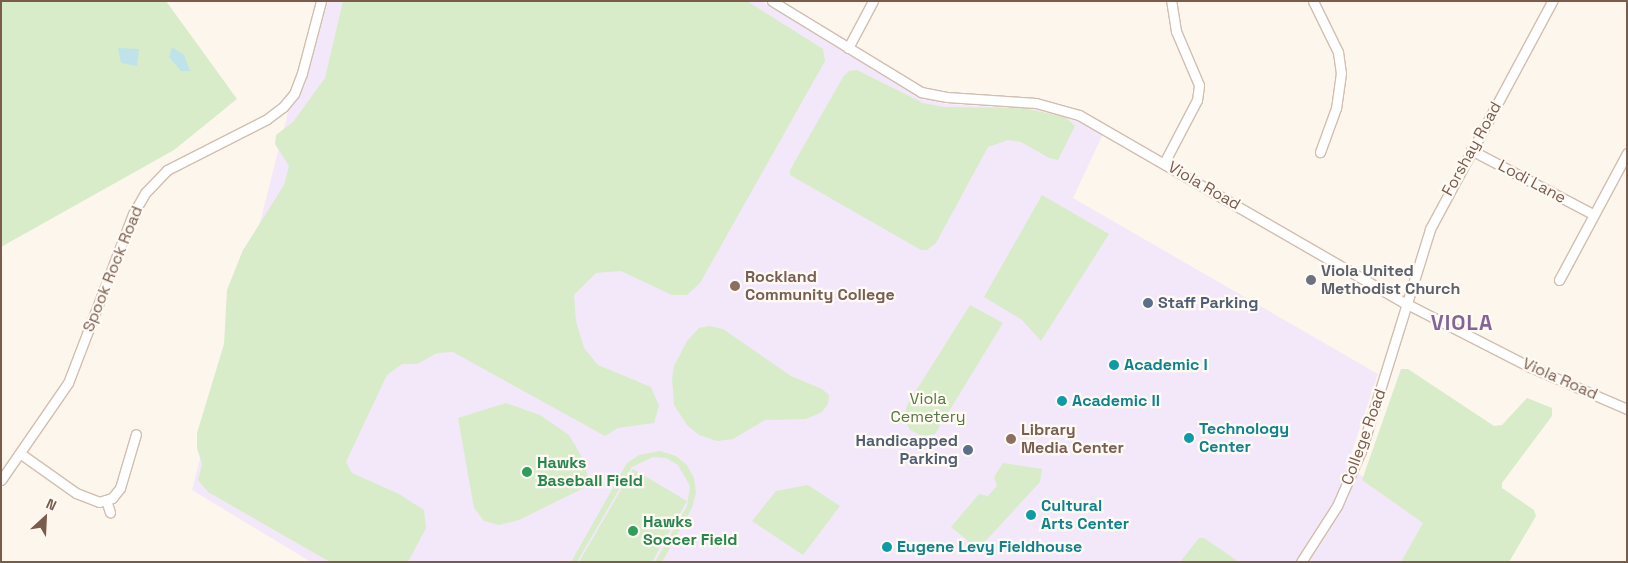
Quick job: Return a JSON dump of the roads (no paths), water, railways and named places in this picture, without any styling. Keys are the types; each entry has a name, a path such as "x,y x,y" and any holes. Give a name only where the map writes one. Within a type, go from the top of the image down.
{"street":[{"name":"Spook Rock Road","path":"1,480 68,383 130,221 145,193 167,170 268,119 283,108 294,94 302,73 321,1"},
{"name":"Viola Road","path":"772,1 909,86 933,95 1013,100 1066,110 1093,122 1407,304 1530,367 1627,409"},
{"path":"848,48 873,1"},
{"path":"1164,162 1197,100 1199,85 1176,31 1171,1"},
{"path":"1313,1 1338,52 1341,73 1336,108 1320,152"},
{"name":"Forshay Road","path":"1407,304 1430,229 1552,1"},
{"name":"Lodi Lane","path":"1471,150 1593,214"},
{"path":"1559,280 1627,153"},
{"name":"College Road","path":"1301,562 1328,522 1354,469 1407,304"},
{"path":"20,454 76,493 100,502 106,500 120,488 136,434"},
{"path":"106,500 110,512"}],"water":[{"path":"172,47 184,55 190,71 181,71 169,57"},
{"path":"118,48 139,49 137,66 121,63"}],"place":[{"name":"Viola United Methodist Church","path":"1311,280"},
{"name":"Rockland Community College","path":"735,286"},
{"name":"Staff Parking","path":"1148,303"},
{"name":"Academic I","path":"1114,365"},
{"name":"Academic II","path":"1062,401"},
{"name":"Technology Center","path":"1189,438"},
{"name":"Library Media Center","path":"1011,439"},
{"name":"Handicapped Parking","path":"968,450"},
{"name":"Hawks Baseball Field","path":"527,472"},
{"name":"Cultural Arts Center","path":"1031,515"},
{"name":"Hawks Soccer Field","path":"633,531"},
{"name":"Eugene Levy Fieldhouse","path":"887,547"}],"district":[{"name":"VIOLA","path":"1462,323"}],"park label":[{"name":"Viola Cemetery","path":"928,408"}]}
